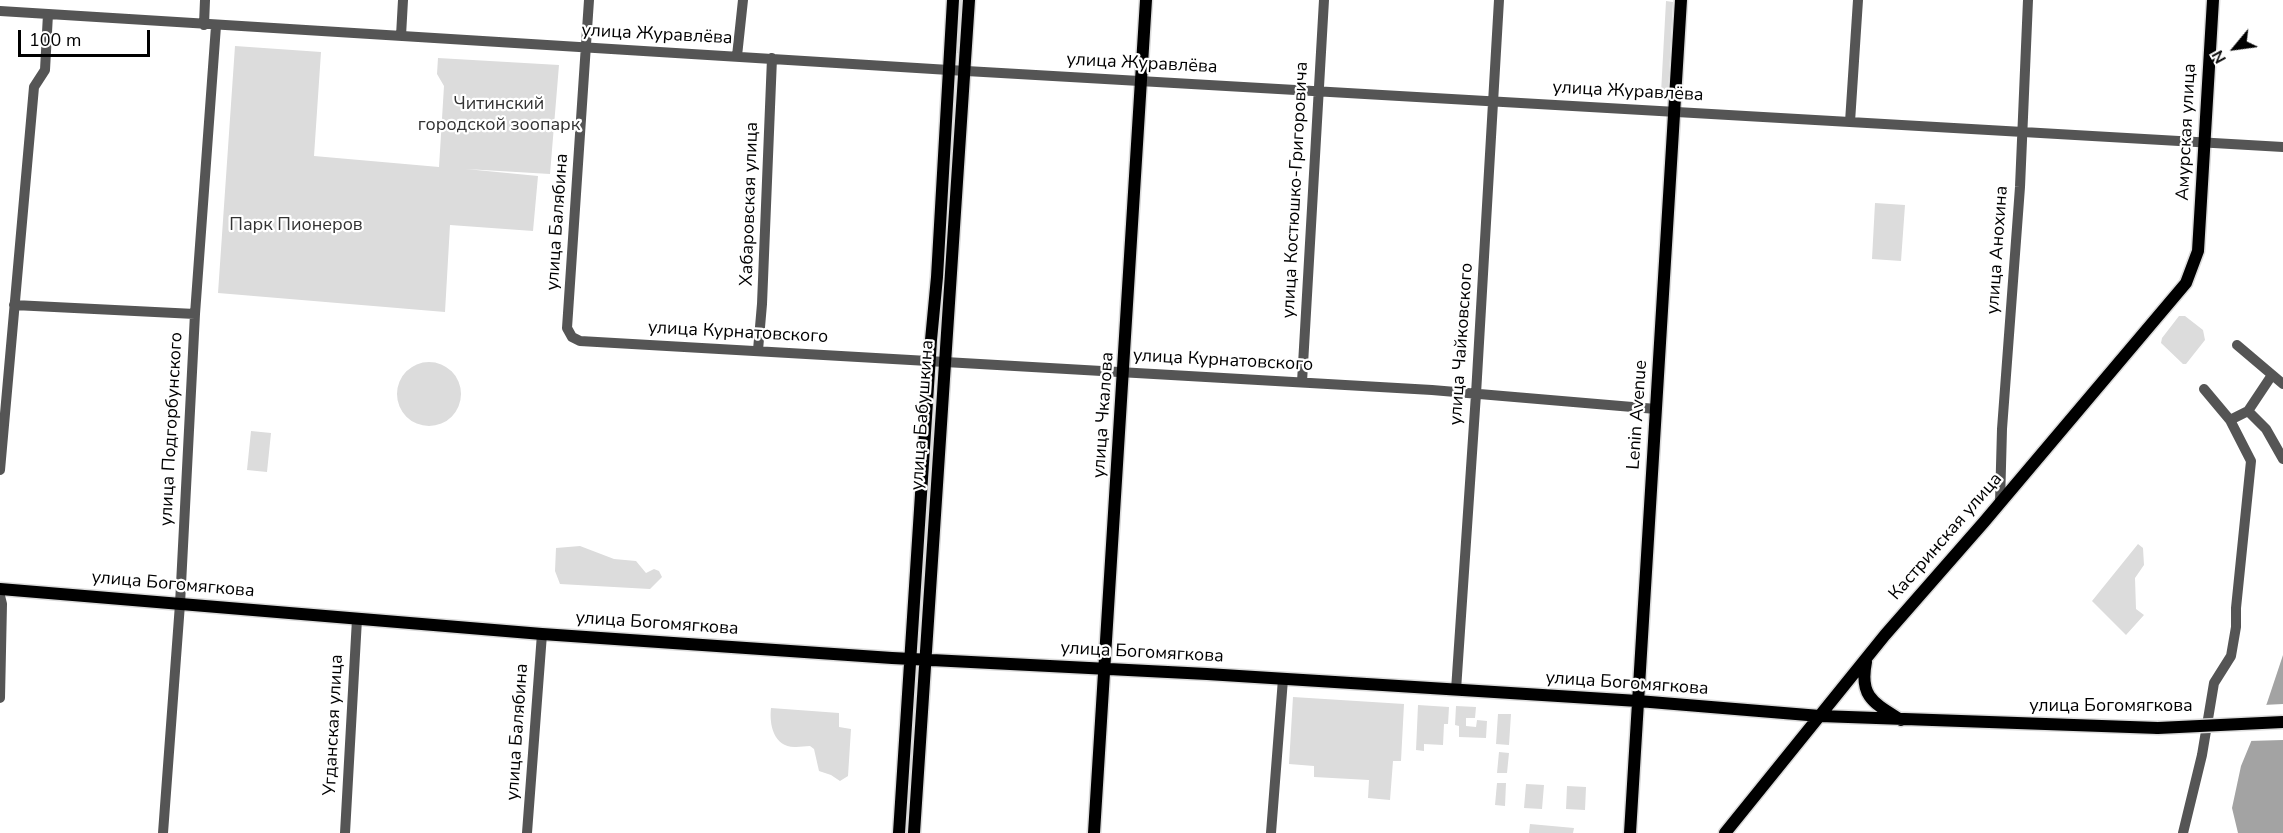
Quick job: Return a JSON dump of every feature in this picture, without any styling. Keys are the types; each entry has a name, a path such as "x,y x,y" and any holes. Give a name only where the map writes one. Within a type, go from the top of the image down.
{"main road":[{"name":"улица Бабушкина","path":"898,833 953,0"},
{"name":"улица Бабушкина","path":"914,833 969,0"},
{"name":"улица Чкалова","path":"1094,833 1125,372 1146,0"},
{"name":"Lenin Avenue","path":"1630,833 1681,0"},
{"name":"Амурская улица","path":"2194,265 2198,251 2213,0"},
{"name":"Кастринская улица","path":"1725,833 1867,659 2172,299 2186,282 2194,265"},
{"name":"улица Богомягкова","path":"0,589 542,634 924,660 1105,668 1638,701 1820,716 2158,728 2283,722"},
{"path":"1867,659 1864,675 1866,692 1873,702 1902,720"}],"street":[{"path":"204,25 205,0"},
{"path":"401,36 403,0"},
{"name":"улица Балябина","path":"572,337 567,328 589,0"},
{"path":"737,56 743,0"},
{"name":"улица Костюшко-Григоровича","path":"1302,382 1324,0"},
{"name":"улица Чайковского","path":"1456,690 1499,0"},
{"path":"1850,122 1858,0"},
{"name":"улица Анохина","path":"2000,503 2002,429 2023,132 2028,0"},
{"name":"улица Журавлёва","path":"0,11 949,70 2283,147"},
{"path":"0,470 34,87 45,70 48,14"},
{"name":"улица Подгорбунского","path":"163,833 180,603 195,314 216,26"},
{"name":"Хабаровская улица","path":"758,350 772,58"},
{"path":"14,305 195,314"},
{"name":"улица Курнатовского","path":"572,337 590,342 1302,382 1656,409"},
{"path":"2237,345 2283,384"},
{"path":"2230,420 2248,411 2272,375"},
{"path":"2183,833 2202,754 2214,683 2231,656 2236,627 2250,461 2230,420 2204,388"},
{"path":"2248,411 2266,429 2283,459"},
{"path":"0,596 3,604 0,698"},
{"name":"Угданская улица","path":"345,833 357,619"},
{"name":"улица Балябина","path":"527,833 542,634"},
{"path":"1271,833 1283,679"}],"green space":[{"path":"957,0 962,0 958,53 954,53"},
{"path":"1666,1 1673,2 1668,94 1661,93"},
{"name":"Парк Пионеров","path":"235,46 321,52 314,156 439,167 444,86 437,74 438,58 559,65 550,174 466,169 538,176 533,231 450,225 445,312 218,293"},
{"path":"951,126 953,134 939,347 940,314 937,309"},
{"path":"1875,203 1905,205 1901,261 1872,259"},
{"path":"2179,316 2185,316 2203,330 2205,340 2186,364 2183,364 2161,343 2162,338"},
{"path":"429,362 447,368 455,376 461,394 455,412 447,420 429,426 411,420 403,412 397,394 403,376 411,368"},
{"path":"933,385 935,425 920,636 923,590 920,586"},
{"path":"251,431 271,433 267,472 247,470"},
{"path":"2138,544 2143,548 2144,565 2135,578 2136,609 2144,615 2126,635 2092,601"},
{"path":"580,546 614,559 636,561 646,573 654,569 659,571 662,577 650,589 560,584 555,571 556,548"},
{"path":"912,692 918,692 909,833 902,833"},
{"path":"1293,697 1404,704 1401,761 1393,761 1390,800 1368,798 1369,780 1314,777 1314,766 1289,764"},
{"path":"1418,705 1449,707 1448,724 1444,724 1443,745 1424,744 1424,751 1416,750"},
{"path":"1456,706 1476,707 1475,718 1466,718 1466,726 1476,727 1477,720 1487,721 1486,738 1459,737 1459,726 1455,725"},
{"path":"771,708 839,713 839,727 851,729 848,776 840,781 819,771 814,749 810,746 789,746 778,740 772,728"},
{"path":"1498,714 1511,714 1509,745 1496,744"},
{"path":"1499,752 1509,753 1507,773 1497,773"},
{"path":"1497,783 1506,783 1505,806 1495,805"},
{"path":"1526,784 1544,785 1542,809 1524,808"},
{"path":"1567,786 1586,787 1585,810 1566,809"},
{"path":"1530,824 1574,828 1573,833 1529,833"}],"shaded area":[{"path":"2283,655 2283,833 2238,833 2232,808 2241,766 2267,703"}],"pier":[{"path":"2283,704 2283,740 2248,741 2263,705"}],"park label":[{"name":"Читинский городской зоопарк","path":"499,115"}]}
